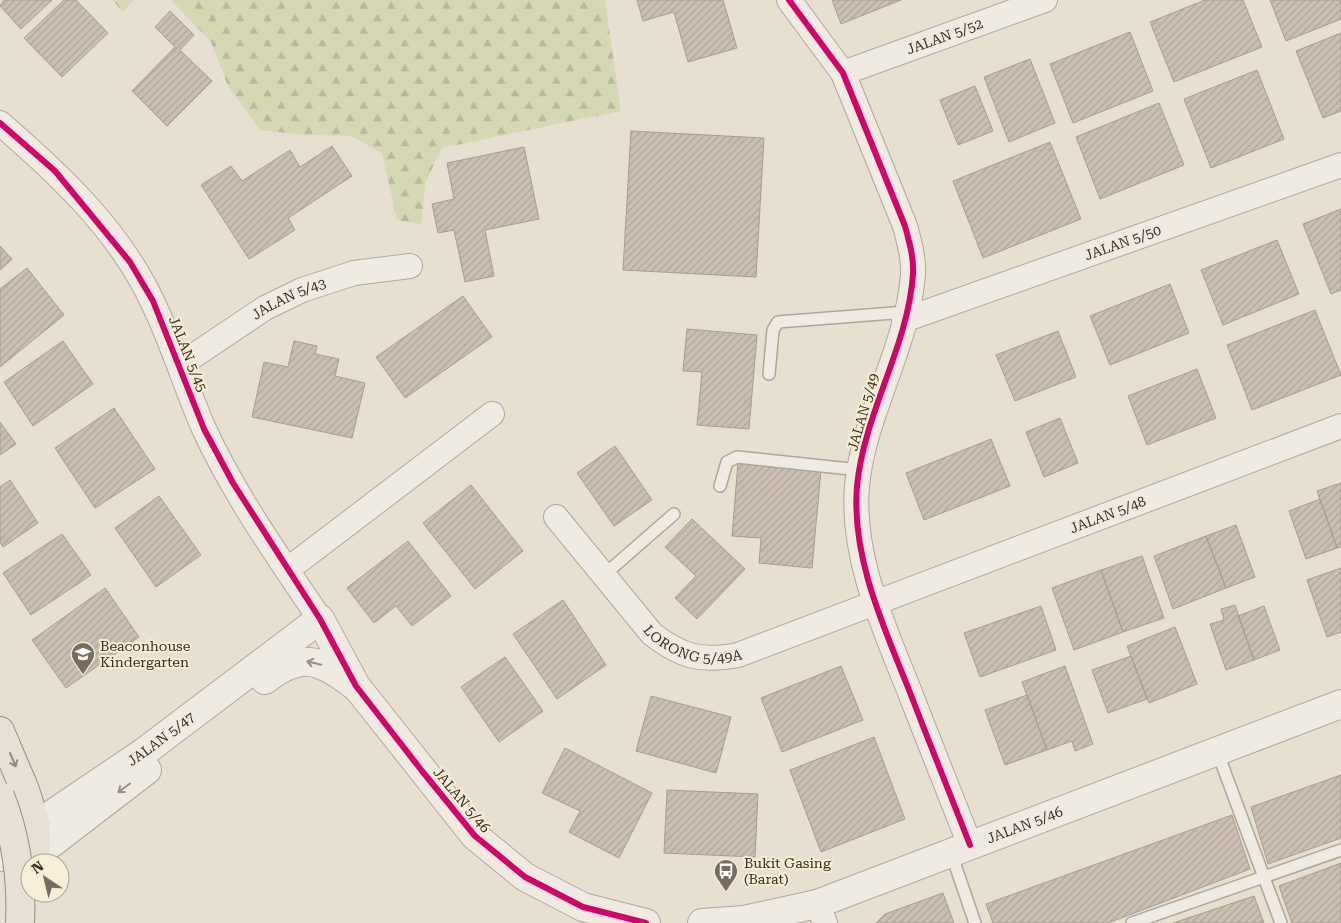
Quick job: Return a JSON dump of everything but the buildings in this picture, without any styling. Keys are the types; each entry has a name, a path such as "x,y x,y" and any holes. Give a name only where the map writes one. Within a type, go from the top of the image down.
{"main road":[{"path":"0,731 13,793 9,819 22,894 20,923"},
{"path":"13,793 36,825 35,853"},
{"path":"0,816 5,818 15,815 24,803 13,793"},
{"path":"28,923 31,903"}],"street":[{"name":"JALAN 5/49","path":"789,0 843,73 905,226 913,274 905,316 864,442 857,488 858,534 875,604 960,849"},
{"name":"JALAN 5/52","path":"843,73 1045,0"},
{"name":"JALAN 5/45","path":"0,123 55,171 130,262 153,301 204,429 233,483 320,620"},
{"name":"JALAN 5/50","path":"905,316 1341,164"},
{"name":"JALAN 5/43","path":"180,365 264,308 302,290 354,273 410,266"},
{"path":"287,570 492,414"},
{"name":"JALAN 5/48","path":"875,604 1341,426"},
{"name":"LORONG 5/49A","path":"556,517 652,634 670,648 690,656 715,660 738,655 875,604"},
{"name":"JALAN 5/46","path":"320,620 356,686 475,836 501,860 525,877 583,907 646,923"},
{"name":"JALAN 5/47","path":"0,857 36,825 144,752 320,620"},
{"name":"JALAN 5/47","path":"43,853 289,663 314,662 329,668 356,686"},
{"name":"JALAN 5/46","path":"702,923 821,914 960,849 1341,704"}],"lane":[{"path":"769,374 773,330 778,322 905,316"},
{"path":"720,486 727,462 736,457 860,470"},
{"path":"604,575 674,514"},
{"path":"1217,751 1281,923"},
{"path":"960,849 975,923"},
{"path":"1132,923 1341,850"}],"green space":[{"path":"112,0 134,0 123,12"},
{"path":"171,0 605,0 621,111 442,148 426,181 421,224 397,220 382,153 351,136 304,135 260,130 228,86 211,42"}],"cycle path":[{"path":"789,0 843,73 905,226 911,250 913,274 909,301 903,328 876,406 861,459 856,513 859,539 871,591 970,845"},
{"path":"0,123 55,171 130,262 153,301 204,429 233,483 320,619 356,686 422,771 475,836 525,877 583,907 646,923"}],"place":[{"name":"Beaconhouse Kindergarten","path":"83,675"},
{"name":"Bukit Gasing (Barat)","path":"726,892"}]}
